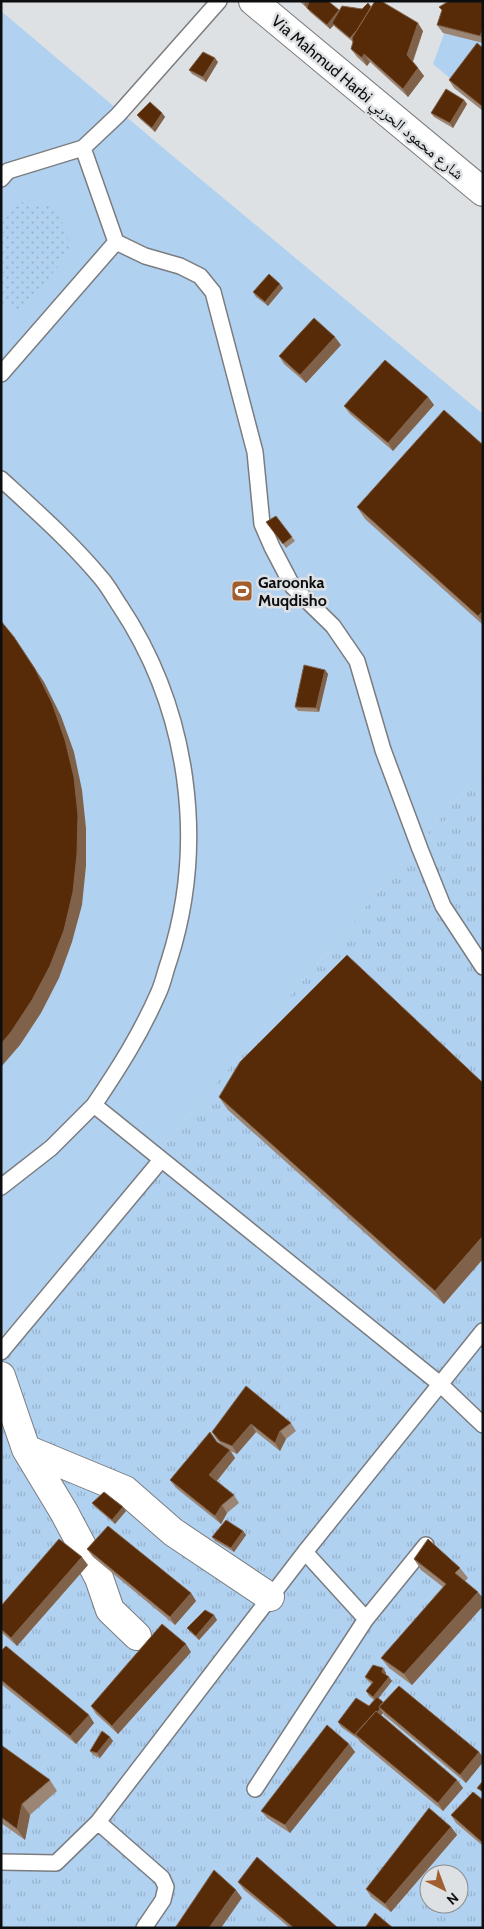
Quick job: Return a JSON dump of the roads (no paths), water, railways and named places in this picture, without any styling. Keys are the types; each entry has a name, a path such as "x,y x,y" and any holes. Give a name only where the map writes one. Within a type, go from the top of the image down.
{"street":[{"name":"Via Mahmud Harbi شارع محمود الحربي","path":"253,1 483,192"},
{"path":"1,1376 26,1449 96,1571 110,1610 137,1636"},
{"path":"26,1449 125,1490 173,1532 270,1597"}],"lane":[{"path":"1,179 8,170 83,148 118,115 219,1"},
{"path":"83,148 116,242 146,256 180,266 200,276 213,292 255,452 262,524 272,548 293,587 333,626 357,661 383,750 443,906 483,966"},
{"path":"1,374 116,242"},
{"path":"1,479 60,532 102,579 136,630 162,687 180,747 188,808 188,862 178,933 155,1001 129,1053 94,1105 51,1148 1,1187"},
{"path":"94,1105 440,1384 483,1425"},
{"path":"1,1352 161,1160"},
{"path":"1,1862 56,1863 98,1822 305,1552 483,1331"},
{"path":"255,1789 366,1619 428,1542"},
{"path":"305,1552 366,1619"},
{"path":"98,1822 162,1878 166,1887 163,1900 144,1928"}],"place":[{"name":"Garoonka Muqdisho","path":"242,591"}]}
